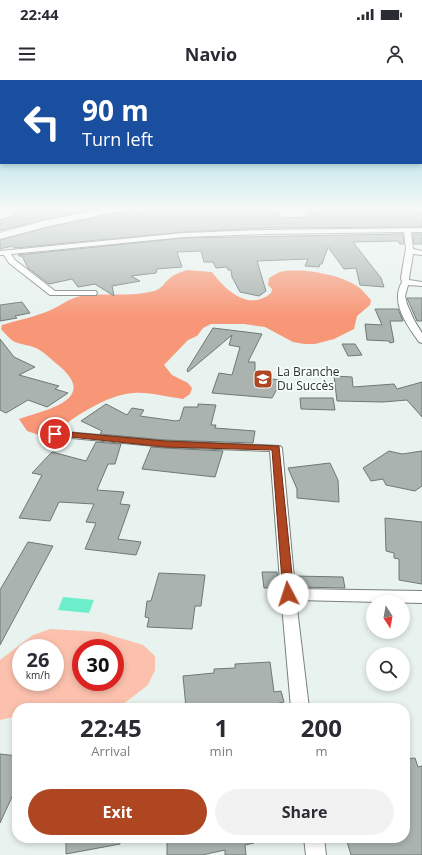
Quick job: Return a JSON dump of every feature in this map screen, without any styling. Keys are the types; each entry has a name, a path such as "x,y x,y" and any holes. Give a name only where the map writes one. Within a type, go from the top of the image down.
{"street":[{"path":"4,253 65,245"},
{"path":"409,245 406,282 403,285 402,296 405,314 422,340"},
{"path":"409,251 422,253"},
{"path":"4,253 52,293 93,293"},
{"path":"406,282 422,284"},
{"path":"55,434 165,444 276,448 288,594 299,703"},
{"path":"288,594 422,597"},
{"path":"315,843 316,855"}],"shaded area":[{"path":"187,270 212,272 231,292 246,299 254,300 263,298 271,293 272,289 268,285 269,278 280,272 311,271 334,276 354,284 371,300 370,305 357,316 354,329 334,339 315,344 293,342 265,327 244,324 211,324 203,328 197,336 188,340 164,365 172,375 188,383 192,388 190,394 183,399 146,393 123,394 88,409 48,438 27,431 19,419 55,407 72,395 74,387 70,377 58,365 41,351 13,341 1,329 2,325 43,313 69,300 81,296 94,294 137,294 154,291 178,273"},
{"path":"63,597 94,600 89,613 58,610"},
{"path":"50,629 100,632 123,639 72,639 72,691 124,691 124,639 143,645 155,656 155,670 148,685 125,703 12,703 12,717 0,720 0,660 12,651 12,691 64,691 64,639 28,639 33,635"}],"building":[{"path":"0,245 44,245 14,248 12,246 0,249"},
{"path":"114,245 355,245 381,278 384,287 360,285 356,268 344,269 328,247 322,264 320,264 319,267 305,266 308,259 257,261 266,291 259,296 240,292 232,277 231,270 228,270 227,267 216,268 213,262 204,262 201,251 177,252 182,267 157,269 156,273 131,276 140,281 112,286 114,296 95,284 78,287 72,279 49,284 28,268 22,256 18,255"},
{"path":"407,298 422,298 422,321 417,321"},
{"path":"22,302 30,313 15,316 17,318 0,321 0,305"},
{"path":"375,309 398,309 403,321 390,321 394,342 390,343 389,341 367,340 365,324 382,325"},
{"path":"213,328 262,334 248,362 255,362 255,374 262,374 261,378 282,380 272,398 212,393 219,373 232,375 240,347 229,345 232,335 188,372 187,370"},
{"path":"0,339 14,357 35,367 19,375 59,386 55,389 68,393 47,407 28,400 6,413 0,410"},
{"path":"342,344 355,344 362,355 348,356"},
{"path":"334,376 352,377 353,387 394,384 397,389 422,382 422,417 407,400 383,402 337,401"},
{"path":"300,398 333,398 335,410 301,409"},
{"path":"106,404 127,415 132,408 144,410 140,416 176,421 180,420 184,407 198,407 198,404 216,405 211,425 216,425 215,428 255,431 253,443 165,440 100,434 102,431 81,421"},
{"path":"96,442 121,444 115,464 108,464 97,490 124,492 120,504 130,505 118,539 141,542 136,555 85,549 96,523 86,522 94,504 59,502 50,521 19,518 42,475 32,473 52,452 86,461"},
{"path":"151,447 223,451 215,477 142,469"},
{"path":"389,451 402,454 422,451 422,486 415,491 386,485 383,479 371,481 363,468"},
{"path":"330,463 338,480 339,502 297,498 297,489 288,468"},
{"path":"385,518 422,522 422,584 399,580 399,559 394,558 394,553 386,551"},
{"path":"28,542 53,546 0,645 0,590"},
{"path":"262,572 277,572 279,587 264,588"},
{"path":"159,573 205,575 201,606 195,606 192,629 147,627 149,618 145,617 147,601 151,601"},
{"path":"295,576 343,577 345,588 296,587"},
{"path":"270,662 274,692 281,691 284,702 186,703 183,676 214,673 214,669 235,668 235,664"},
{"path":"0,754 12,755 12,797 0,823"},
{"path":"410,758 415,758 418,767 422,766 422,855 351,855 347,843 410,843"},
{"path":"66,843 120,843 120,844 66,854"},
{"path":"167,843 254,843 245,845 246,855 225,855 225,850 202,855 167,855"}],"place":[{"name":"La Branche Du Succès","path":"263,379"}],"route":[{"path":"55,434 165,444 276,448 288,594"}]}
